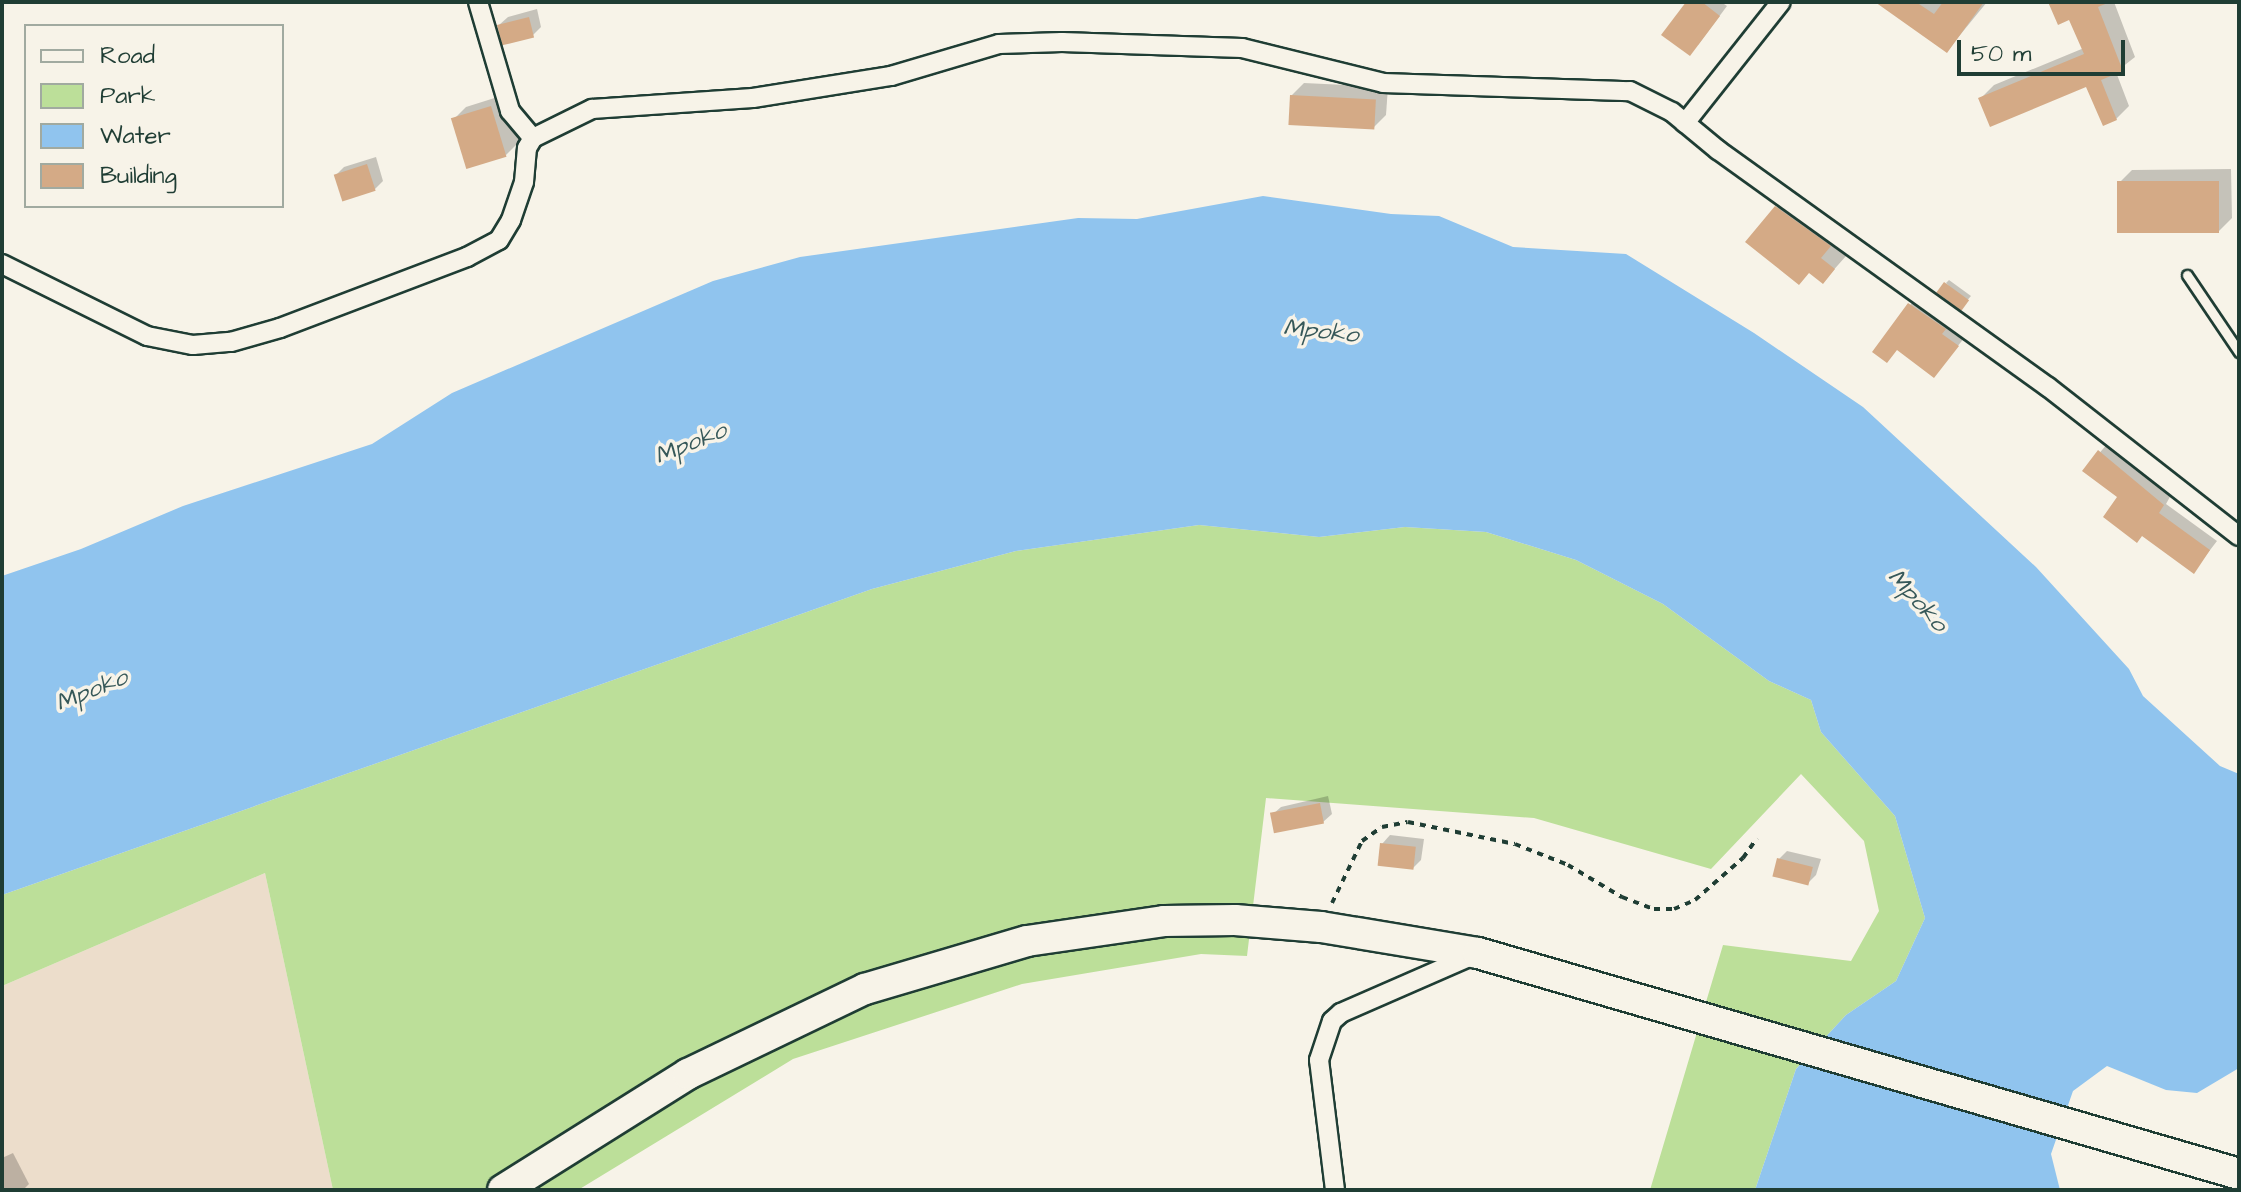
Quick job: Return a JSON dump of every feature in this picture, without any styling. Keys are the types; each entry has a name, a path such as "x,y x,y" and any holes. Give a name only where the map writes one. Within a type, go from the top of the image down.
{"main road":[{"path":"503,1190 688,1074 865,989 1027,941 1164,921 1235,920 1321,927 1478,953 2239,1174"}],"street":[{"path":"478,2 510,111 533,138"},
{"path":"1685,123 1781,2"},
{"path":"2,264 147,336 193,345 231,342 295,322 467,257 499,240 511,220 524,182 527,148 533,138 592,109 753,98 891,76 999,44 1062,42 1242,48 1383,83 1630,91 1672,112 1718,150 2048,387 2239,536"},
{"path":"1335,1190 1319,1060 1332,1021 1341,1013 1478,953"}],"lane":[{"path":"2187,275 2239,352"}],"path":[{"path":"1321,927 1362,841 1382,827 1408,822 1515,844 1568,865 1622,897 1654,909 1674,909 1695,900 1743,858 1757,838"}],"shaded area":[{"path":"265,873 333,1190 2,1190 2,986"}],"green space":[{"path":"1199,525 1319,537 1405,527 1486,532 1576,560 1663,604 1769,681 1811,700 1821,732 1895,816 1925,918 1896,981 1846,1015 1796,1069 1755,1190 1650,1190 1723,945 1851,961 1879,911 1864,841 1801,774 1711,869 1534,818 1266,798 1247,956 1201,954 1022,984 793,1059 578,1190 333,1190 265,873 2,986 2,895 872,589 1016,551"}],"water":[{"name":"Mpoko","path":"1263,196 1391,214 1439,216 1513,247 1626,254 1754,333 1863,407 2036,567 2129,669 2143,696 2220,766 2239,774 2239,1068 2197,1093 2166,1090 2107,1066 2073,1091 2051,1154 2060,1190 1755,1190 1796,1069 1846,1015 1896,981 1925,918 1895,816 1821,732 1811,700 1769,681 1663,604 1576,560 1486,532 1405,527 1319,537 1199,525 1016,551 872,589 2,895 2,576 81,549 183,506 372,444 452,393 713,281 800,257 1078,218 1137,219"}],"building":[{"path":"1686,2 1702,2 1720,16 1690,56 1661,35"},
{"path":"1875,2 1916,2 1934,14 1943,2 1984,2 1947,53"},
{"path":"2048,2 2110,2 2098,7 2123,71 2101,80 2117,120 2103,126 2086,87 1990,127 1978,98 2084,54 2069,20 2058,25"},
{"path":"529,17 534,37 502,45 497,25"},
{"path":"1290,95 1376,100 1374,129 1288,125"},
{"path":"491,106 506,157 466,169 451,118"},
{"path":"367,164 376,191 342,201 334,175"},
{"path":"2117,181 2219,181 2219,233 2117,233"},
{"path":"1775,206 1831,246 1821,258 1835,269 1823,284 1809,273 1799,285 1745,242"},
{"path":"1944,282 1969,300 1961,311 1936,293"},
{"path":"1908,303 1946,329 1942,334 1959,346 1934,378 1897,350 1887,363 1872,352"},
{"path":"2098,450 2164,505 2159,513 2210,550 2194,574 2142,536 2137,543 2103,517 2117,497 2082,471"},
{"path":"1320,803 1324,824 1274,833 1270,813"},
{"path":"1380,843 1416,847 1413,870 1378,866"},
{"path":"1777,858 1813,867 1808,885 1772,876"}]}
